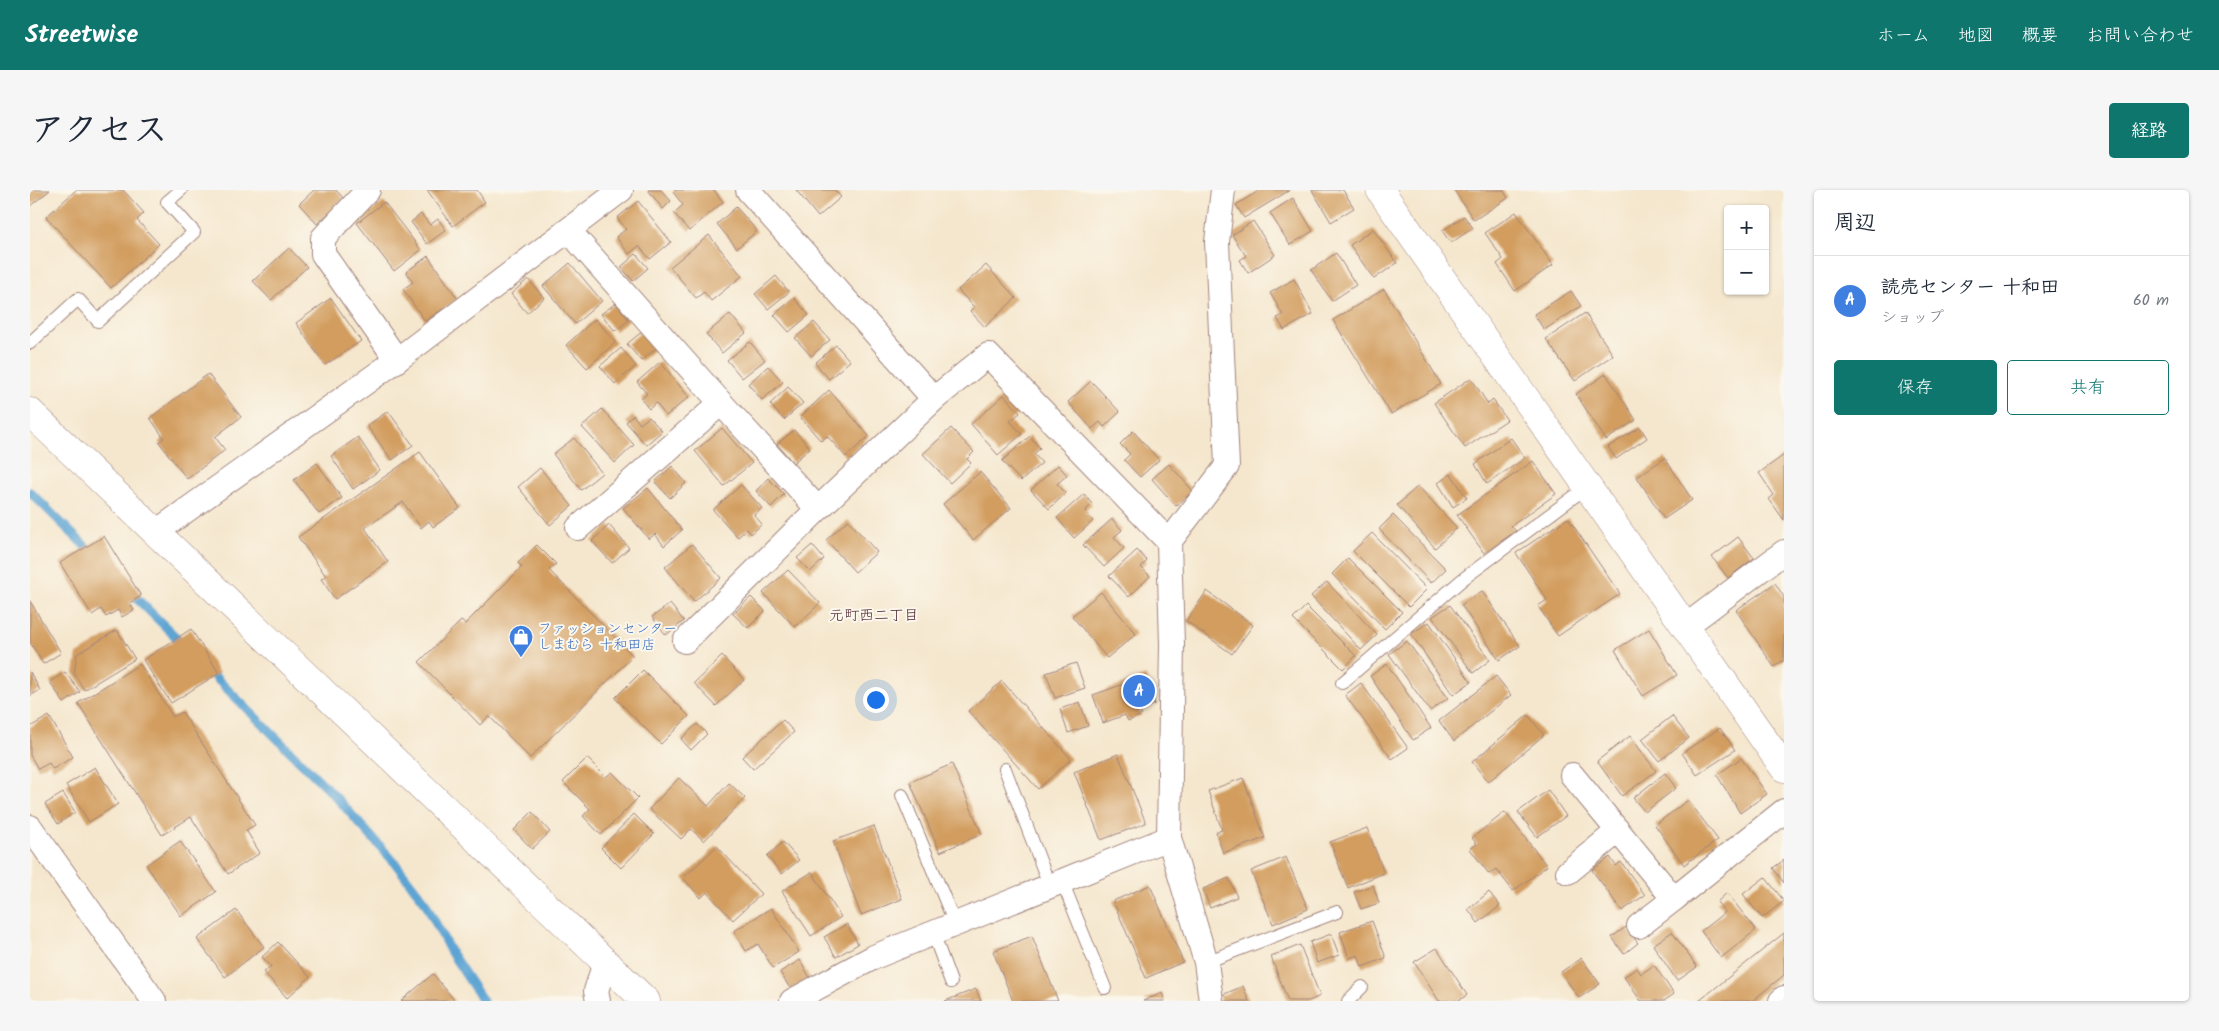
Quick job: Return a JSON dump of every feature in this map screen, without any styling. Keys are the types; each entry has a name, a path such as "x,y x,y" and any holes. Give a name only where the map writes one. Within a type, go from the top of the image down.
{"street":[{"path":"368,190 323,238 323,254 397,360"},
{"path":"156,532 397,360 621,190"},
{"path":"748,190 934,399"},
{"path":"1211,1001 1206,962 1168,838 1172,644 1169,542 1226,466 1218,242 1222,190"},
{"path":"1380,190 1784,768"},
{"path":"569,231 721,403 818,508"},
{"path":"685,640 818,508 934,399 988,355 1169,542"},
{"path":"578,528 721,403"},
{"path":"30,412 329,700 646,1001"},
{"path":"1686,626 1784,552"},
{"path":"1572,775 1674,899"},
{"path":"1639,926 1784,811"},
{"path":"30,827 154,1001"},
{"path":"1568,872 1618,831"},
{"path":"792,1001 874,957 1168,838"},
{"path":"598,1001 596,991 605,962"},
{"path":"1781,1001 1784,998"}],"lane":[{"path":"30,343 78,299 98,321 194,232 167,202 181,190"},
{"path":"1342,683 1462,579 1587,487"},
{"path":"1005,769 1105,988"},
{"path":"902,795 955,924"},
{"path":"1206,962 1336,912"},
{"path":"933,933 951,982"},
{"path":"1348,1001 1362,987"}],"building":[{"path":"30,190 50,190 30,206"},
{"path":"76,190 123,190 144,213 137,220 159,244 111,288 46,217"},
{"path":"314,190 336,190 344,199 317,224 299,204"},
{"path":"427,190 477,190 485,202 453,226"},
{"path":"648,190 661,190 671,201 663,209"},
{"path":"675,190 714,190 723,202 689,231 674,213 683,205 673,192"},
{"path":"796,190 834,190 841,197 818,217"},
{"path":"1260,190 1290,190 1244,218 1236,205"},
{"path":"1312,190 1343,190 1354,208 1331,222"},
{"path":"1454,190 1503,190 1508,198 1474,220"},
{"path":"1293,198 1313,231 1290,245 1270,213"},
{"path":"638,201 671,242 650,259 639,246 629,254 616,237 626,229 617,218"},
{"path":"384,202 421,250 394,271 357,223"},
{"path":"736,207 757,231 737,248 717,224"},
{"path":"1516,212 1553,265 1515,291 1497,264 1503,259 1485,233"},
{"path":"421,214 430,225 438,219 446,230 427,244 411,222"},
{"path":"1464,216 1473,228 1451,243 1442,231"},
{"path":"1253,221 1275,255 1248,273 1240,260 1246,256 1232,235"},
{"path":"1373,229 1397,263 1374,279 1350,245"},
{"path":"709,235 742,276 711,301 704,292 696,298 670,267"},
{"path":"289,248 307,267 271,300 253,281"},
{"path":"1336,253 1356,285 1332,301 1311,270"},
{"path":"636,254 648,268 633,281 621,267"},
{"path":"428,256 458,299 425,321 403,289 413,282 406,272"},
{"path":"570,263 602,301 575,324 543,286"},
{"path":"986,265 1016,298 985,327 970,311 974,307 958,290"},
{"path":"776,276 789,292 768,309 755,294"},
{"path":"528,279 544,298 527,313 511,294"},
{"path":"1294,279 1313,314 1284,330 1277,318 1283,315 1270,293"},
{"path":"1384,289 1441,384 1391,414 1333,320"},
{"path":"1571,291 1581,306 1544,330 1534,314"},
{"path":"331,298 361,341 325,365 296,323"},
{"path":"794,298 809,315 789,332 774,315"},
{"path":"616,303 629,320 615,331 601,314"},
{"path":"1585,313 1613,355 1575,381 1546,339"},
{"path":"730,314 746,333 722,353 706,334"},
{"path":"595,319 616,342 587,368 566,345"},
{"path":"814,322 830,340 811,356 795,338"},
{"path":"644,330 657,347 641,361 627,344"},
{"path":"750,342 765,360 742,378 727,360"},
{"path":"836,345 850,361 829,379 815,363"},
{"path":"621,348 636,366 615,384 600,366"},
{"path":"660,362 689,397 666,416 656,403 649,409 641,399 647,394 637,382"},
{"path":"768,366 783,382 762,400 748,384"},
{"path":"208,374 241,417 215,437 225,450 187,479 159,442 164,438 150,418"},
{"path":"1606,374 1636,420 1606,440 1576,394"},
{"path":"1471,378 1488,404 1493,400 1507,420 1465,448 1434,403"},
{"path":"1091,381 1120,412 1104,427 1100,422 1092,429 1068,402"},
{"path":"788,387 803,403 784,420 770,404"},
{"path":"829,390 869,436 846,457 827,436 821,441 800,417"},
{"path":"1004,395 1020,413 1010,421 1022,434 998,455 971,424"},
{"path":"602,409 634,445 615,463 582,427"},
{"path":"388,411 413,445 392,460 367,426"},
{"path":"633,415 640,424 649,417 662,431 646,445 626,422"},
{"path":"1640,427 1647,438 1616,459 1608,447"},
{"path":"722,428 752,463 724,486 695,451"},
{"path":"951,428 974,452 967,459 971,463 950,483 923,454"},
{"path":"794,430 810,448 793,463 777,444"},
{"path":"1133,431 1159,460 1140,477 1124,460 1130,454 1120,444"},
{"path":"1030,436 1040,448 1034,454 1042,463 1021,481 1002,461"},
{"path":"358,437 380,470 353,489 331,456"},
{"path":"574,438 602,473 581,490 553,454"},
{"path":"1511,438 1525,458 1487,484 1475,464"},
{"path":"420,452 460,508 433,527 429,521 421,528 403,502 365,528 388,562 335,599 321,579 326,576 298,537"},
{"path":"1784,455 1784,520 1769,499 1774,495 1759,473"},
{"path":"1665,458 1692,500 1664,519 1637,477"},
{"path":"1533,461 1556,494 1511,526 1516,531 1484,553 1457,515"},
{"path":"317,463 342,498 319,514 294,480"},
{"path":"1169,464 1193,491 1176,506 1152,479"},
{"path":"1058,465 1067,475 1057,484 1066,493 1049,509 1031,490"},
{"path":"672,466 686,483 670,498 655,482"},
{"path":"540,468 572,506 550,525 518,487"},
{"path":"980,472 1011,508 973,540 943,504"},
{"path":"1451,474 1467,498 1453,507 1438,483"},
{"path":"768,478 784,494 771,507 756,491"},
{"path":"741,485 762,508 754,515 762,524 751,534 747,529 738,537 713,510"},
{"path":"1418,486 1457,528 1435,548 1397,505"},
{"path":"648,488 682,530 664,546 655,534 649,539 623,508"},
{"path":"1084,494 1092,504 1085,511 1093,521 1074,538 1057,518"},
{"path":"1393,515 1446,569 1431,583 1379,529"},
{"path":"1568,518 1620,594 1558,636 1538,606 1547,600 1516,553"},
{"path":"1112,519 1122,530 1114,537 1124,548 1104,567 1083,545"},
{"path":"848,520 877,552 855,572 826,540"},
{"path":"609,525 629,548 612,563 592,541"},
{"path":"1372,533 1427,589 1409,607 1353,551"},
{"path":"104,536 141,596 130,603 134,610 122,617 118,610 106,617 101,609 92,615 60,563"},
{"path":"1738,537 1754,558 1728,578 1712,557"},
{"path":"692,544 721,578 694,602 665,567"},
{"path":"537,545 556,564 549,570 633,656 530,758 489,716 480,725 419,662 461,621 465,624 522,567 518,563"},
{"path":"812,545 824,559 810,572 797,558"},
{"path":"1137,550 1147,561 1141,567 1150,576 1129,597 1109,576"},
{"path":"1348,558 1402,612 1385,629 1332,574"},
{"path":"788,570 820,603 795,627 763,593"},
{"path":"1327,582 1377,635 1361,650 1311,596"},
{"path":"1775,583 1784,597 1784,660 1774,667 1736,610"},
{"path":"1207,591 1253,625 1232,654 1186,621"},
{"path":"1482,591 1520,646 1499,660 1461,605"},
{"path":"1101,592 1136,634 1107,658 1072,616"},
{"path":"751,597 765,611 748,628 733,614"},
{"path":"30,601 61,653 43,664 30,642"},
{"path":"670,604 684,621 666,635 652,617"},
{"path":"1450,605 1490,660 1473,673 1432,617"},
{"path":"1306,606 1356,656 1343,669 1293,619"},
{"path":"1429,622 1471,682 1453,695 1411,634"},
{"path":"191,629 219,673 171,703 143,660"},
{"path":"1649,629 1677,675 1643,696 1615,650"},
{"path":"117,630 135,659 84,690 74,673 77,654"},
{"path":"1407,641 1448,698 1430,711 1389,654"},
{"path":"722,656 744,680 716,706 694,683"},
{"path":"1076,663 1085,688 1055,698 1046,673"},
{"path":"140,664 173,717 182,712 255,825 246,830 260,853 228,874 191,817 162,835 78,703"},
{"path":"1387,664 1431,728 1413,740 1370,676"},
{"path":"643,670 689,716 661,744 615,698"},
{"path":"30,672 40,690 30,696"},
{"path":"65,672 80,692 64,703 50,682"},
{"path":"1146,676 1155,704 1139,710 1142,715 1128,721 1125,715 1103,723 1093,695"},
{"path":"1496,676 1511,695 1454,741 1439,721"},
{"path":"1002,681 1071,759 1038,789 968,711"},
{"path":"1361,683 1408,748 1392,759 1345,695"},
{"path":"1080,702 1088,726 1068,733 1060,709"},
{"path":"1528,715 1544,735 1488,782 1472,762"},
{"path":"49,716 73,757 53,769 49,763 38,769 30,755 30,727"},
{"path":"1672,716 1689,738 1659,761 1642,739"},
{"path":"783,720 794,732 753,769 742,757"},
{"path":"697,724 707,734 691,750 681,739"},
{"path":"1720,728 1735,750 1697,775 1682,753"},
{"path":"1630,736 1656,771 1622,796 1597,761"},
{"path":"1118,754 1146,823 1101,840 1074,772"},
{"path":"587,758 606,777 612,772 638,798 601,835 583,816 590,809 563,782"},
{"path":"1741,758 1767,794 1740,813 1717,775"},
{"path":"952,764 982,834 940,852 910,782"},
{"path":"95,767 118,804 89,822 66,785"},
{"path":"1665,773 1676,788 1645,812 1633,798"},
{"path":"679,778 708,806 729,783 745,798 704,841 691,829 681,839 649,809"},
{"path":"1243,778 1265,838 1223,853 1216,832 1222,830 1208,791"},
{"path":"1548,790 1566,816 1537,837 1518,812"},
{"path":"63,793 75,812 58,824 45,804"},
{"path":"1688,800 1718,840 1684,865 1655,825"},
{"path":"532,812 550,832 532,849 514,830"},
{"path":"1505,812 1547,866 1513,891 1496,869 1489,874 1470,849 1477,844 1472,838"},
{"path":"634,814 654,834 621,868 601,848"},
{"path":"874,826 902,899 861,915 833,841"},
{"path":"1367,828 1384,873 1348,888 1330,842"},
{"path":"180,841 216,892 181,916 146,865"},
{"path":"783,842 799,860 782,874 767,856"},
{"path":"717,846 761,894 733,920 707,892 701,898 683,878"},
{"path":"1286,857 1308,909 1273,924 1251,871"},
{"path":"1610,857 1616,866 1621,862 1645,895 1622,911 1592,870"},
{"path":"1784,860 1784,883 1773,868"},
{"path":"812,872 841,917 811,936 782,891"},
{"path":"1765,877 1784,901 1762,918 1743,894"},
{"path":"1229,878 1237,897 1210,908 1203,889"},
{"path":"1150,885 1183,962 1146,978 1113,901"},
{"path":"1373,885 1379,903 1361,909 1354,892"},
{"path":"1489,892 1500,906 1478,923 1468,909"},
{"path":"1727,893 1756,930 1721,958 1701,931 1725,912 1717,902"},
{"path":"771,908 799,952 773,968 758,944 746,951 734,931"},
{"path":"236,910 264,947 225,977 197,939"},
{"path":"1372,921 1386,958 1362,967 1358,955 1349,958 1340,932"},
{"path":"847,924 858,944 836,957 824,937"},
{"path":"1626,927 1638,943 1624,954 1612,937"},
{"path":"1672,932 1697,967 1677,981 1653,945"},
{"path":"1784,933 1784,975 1752,1001 1699,1001"},
{"path":"1331,934 1339,955 1317,963 1310,942"},
{"path":"1032,936 1058,1001 1013,1001 993,951"},
{"path":"278,942 310,977 287,998 264,972 271,966 262,957"},
{"path":"1300,945 1320,996 1309,1001 1288,1001 1271,957"},
{"path":"1437,948 1467,995 1458,1001 1439,1001 1414,962"},
{"path":"1581,958 1600,984 1579,998 1561,972"},
{"path":"800,960 810,978 791,990 780,972"},
{"path":"1654,965 1674,994 1664,1001 1641,1001 1624,977 1637,968 1641,974"},
{"path":"433,974 455,1001 401,1001"},
{"path":"1243,986 1249,1001 1221,1001 1220,996"},
{"path":"976,989 981,1001 945,1001"},
{"path":"1162,993 1165,1001 1143,1001"}],"waterway":[{"path":"30,492 94,555"},
{"path":"129,591 184,645"},
{"path":"207,669 334,795 395,863 425,902 450,951 483,1001"}],"place":[{"name":"ファッションセンター しまむら 十和田店","path":"521,658"},
{"name":"読売センター 十和田","path":"1139,691"}],"district":[{"name":"元町西二丁目","path":"874,616"}]}
